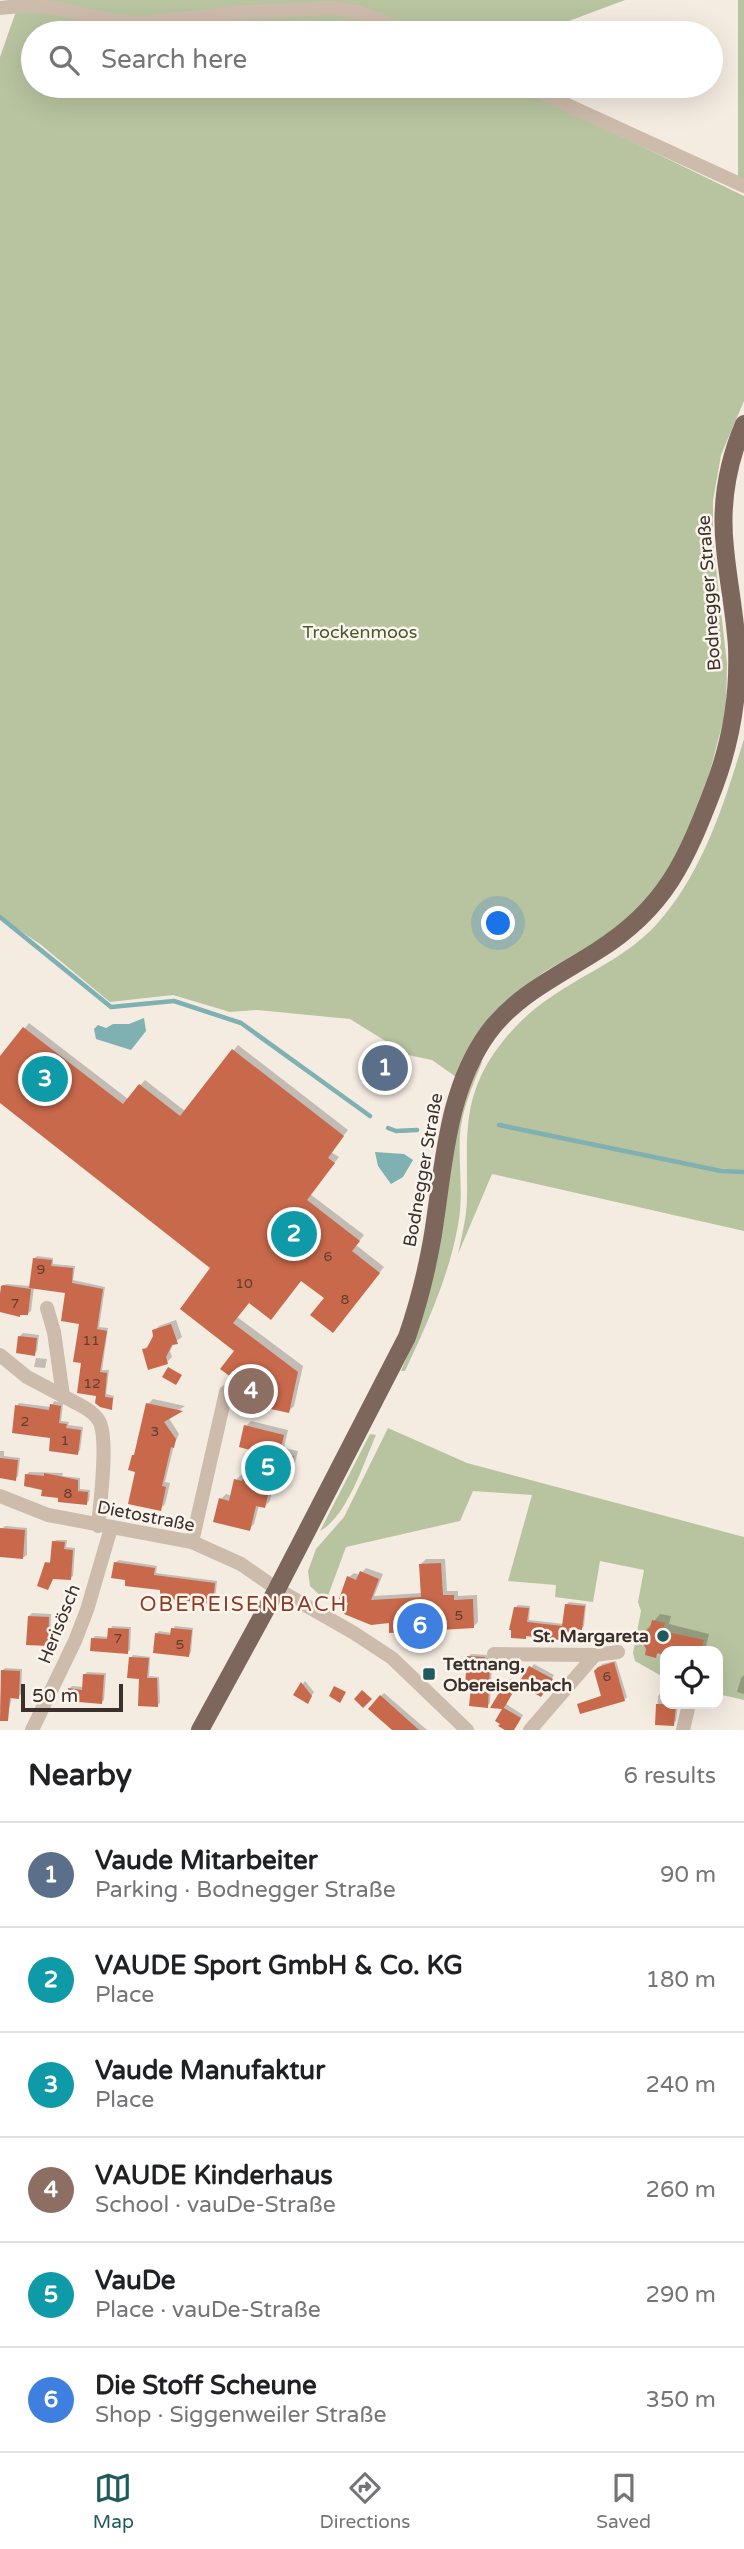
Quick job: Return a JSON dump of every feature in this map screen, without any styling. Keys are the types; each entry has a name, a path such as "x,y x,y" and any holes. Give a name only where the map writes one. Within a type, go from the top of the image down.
{"main road":[{"name":"Bodnegger Straße","path":"200,1730 277,1590 407,1337 421,1298 449,1128 470,1063 488,1033 512,1007 537,988 615,940 649,911 663,894 690,849 718,773 734,714 737,645 724,547 724,507 726,480 744,424"}],"street":[{"path":"0,8 31,5 114,21"},
{"path":"161,21 244,12 333,8 358,12 381,21"},
{"path":"552,98 744,186"},
{"path":"47,1308 54,1332 63,1396"},
{"path":"0,1355 27,1377 63,1396"},
{"path":"192,1542 226,1392"},
{"name":"Herisösch","path":"32,1730 87,1610 104,1527 100,1423 91,1412 63,1396"},
{"name":"Dietostraße","path":"0,1496 48,1515 192,1542 241,1564 277,1590 354,1633 392,1658 467,1730"},
{"path":"494,1654 595,1655 618,1652"},
{"path":"530,1730 595,1655"},
{"path":"683,1730 688,1709"}],"green space":[{"name":"Trockenmoos","path":"20,0 625,0 569,21 21,21 21,98 546,98 744,196 744,401 721,455 713,501 713,542 727,664 726,710 708,779 683,842 664,878 640,910 611,933 544,972 505,1002 456,1077 432,1060 408,1055 350,1019 257,1010 230,1012 173,995 110,1002 40,944 0,917 0,57"},
{"path":"738,0 744,0 744,183 738,180"},
{"path":"744,739 744,1231 492,1174 458,1254 467,1204 468,1121 475,1091 487,1064 502,1042 530,1013 632,947 656,925 672,905 687,883 710,837"},
{"path":"480,1059 482,1062 468,1097 461,1125 461,1202 454,1244 429,1318 405,1371 401,1371 417,1333 427,1297 461,1104"},
{"path":"388,1428 467,1463 744,1537 744,1700 723,1695 723,1646 660,1646 660,1675 635,1661 633,1653 641,1611 638,1602 644,1570 600,1561 593,1602 555,1597 556,1585 508,1581 532,1495 473,1491 460,1521 346,1547 326,1601 310,1586 308,1571 316,1549 344,1517"},
{"path":"370,1434 376,1435 354,1488 338,1514 320,1531"}],"water":[{"path":"144,1018 146,1031 131,1050 96,1039 94,1029 98,1025 106,1028"},
{"path":"375,1152 404,1154 413,1160 403,1177 391,1184 378,1166"}],"building":[{"path":"23,1027 123,1104 139,1084 180,1116 232,1049 344,1136 328,1158 335,1163 307,1200 360,1241 352,1251 380,1273 333,1333 310,1315 324,1298 301,1281 271,1320 249,1303 233,1323 298,1372 289,1413 248,1404 237,1395 239,1383 220,1369 234,1351 180,1309 210,1268 0,1103 0,1056"},
{"path":"33,1258 52,1260 51,1266 73,1268 72,1283 103,1289 97,1329 107,1331 100,1372 107,1373 105,1397 113,1398 112,1410 95,1403 96,1396 77,1393 81,1363 73,1362 79,1324 61,1321 65,1293 29,1288"},
{"path":"3,1285 31,1289 28,1315 20,1317 0,1312"},
{"path":"171,1324 178,1344 172,1345 166,1357 168,1364 148,1370 142,1349 147,1348 153,1336 152,1330"},
{"path":"18,1336 37,1338 35,1356 16,1353"},
{"path":"168,1367 182,1375 176,1385 162,1377"},
{"path":"146,1403 183,1411 164,1422 176,1439 174,1448 171,1447 162,1486 166,1487 161,1511 128,1504 135,1472 128,1470"},
{"path":"50,1404 61,1406 59,1423 67,1424 66,1428 81,1430 78,1455 49,1451 50,1438 12,1433 15,1405 49,1410"},
{"path":"244,1425 284,1435 280,1453 294,1456 287,1486 271,1482 265,1508 256,1506 250,1531 213,1522 219,1498 229,1501 234,1479 242,1481 250,1450 239,1447"},
{"path":"0,1458 18,1460 16,1481 0,1478"},
{"path":"44,1473 78,1480 78,1491 88,1492 87,1505 58,1502 58,1498 41,1496 42,1490 24,1486 25,1474 44,1476"},
{"path":"0,1528 25,1530 23,1559 0,1557"},
{"path":"52,1541 65,1542 64,1549 73,1550 71,1580 53,1579 48,1590 37,1586 45,1562 50,1563"},
{"path":"114,1562 155,1568 154,1575 215,1583 213,1604 160,1598 160,1590 125,1586 125,1580 111,1578"},
{"path":"441,1563 443,1595 454,1595 454,1600 473,1599 474,1628 389,1633 389,1623 371,1625 344,1614 348,1603 339,1599 347,1576 356,1580 360,1571 379,1579 371,1600 421,1597 419,1564"},
{"path":"565,1604 585,1606 582,1630 569,1628 568,1641 526,1636 526,1639 511,1638 509,1630 514,1607 529,1608 527,1622 562,1626"},
{"path":"28,1616 49,1617 48,1646 26,1645"},
{"name":"St. Margareta","path":"652,1620 665,1623 663,1631 704,1640 702,1646 660,1646 660,1654 657,1653 656,1658 645,1655 641,1633 650,1628"},
{"path":"108,1628 129,1629 128,1654 90,1651 91,1638 107,1639"},
{"path":"171,1628 192,1630 189,1657 153,1653 155,1633 170,1635"},
{"path":"467,1656 485,1657 487,1666 490,1666 488,1708 469,1706 471,1687 465,1687"},
{"path":"129,1657 149,1658 147,1678 157,1678 158,1707 138,1706 139,1679 127,1678"},
{"path":"614,1662 625,1701 580,1714 577,1704 601,1696 594,1671"},
{"path":"529,1666 553,1679 541,1697 518,1684"},
{"path":"1,1670 20,1671 19,1699 10,1698 8,1721 0,1721"},
{"path":"83,1674 104,1675 102,1704 67,1701 68,1688 82,1690"},
{"path":"506,1681 516,1687 504,1708 521,1718 514,1730 505,1730 498,1726 500,1724 495,1721 502,1709 490,1708"},
{"path":"301,1682 312,1696 308,1704 293,1695"},
{"path":"334,1686 346,1692 340,1703 329,1696"},
{"path":"362,1690 372,1699 363,1708 354,1699"},
{"path":"380,1695 419,1730 392,1730 368,1709"},
{"path":"656,1704 660,1704 660,1709 676,1709 674,1726 655,1725"}],"waterway":[{"path":"0,917 111,1007 174,1001 241,1023 370,1116"},
{"path":"499,1125 721,1171 744,1172"},
{"path":"388,1128 396,1131 417,1130"}],"place":[{"name":"Vaude Mitarbeiter","path":"385,1068"},
{"name":"Vaude Manufaktur","path":"45,1079"},
{"name":"VAUDE Sport GmbH & Co. KG","path":"294,1234"},
{"name":"VAUDE Kinderhaus","path":"251,1391"},
{"name":"VauDe","path":"268,1468"},
{"name":"Die Stoff Scheune","path":"420,1626"},
{"name":"St. Margareta","path":"663,1636"},
{"name":"Tettnang, Obereisenbach","path":"429,1674"}],"district":[{"name":"OBEREISENBACH","path":"244,1604"}]}
